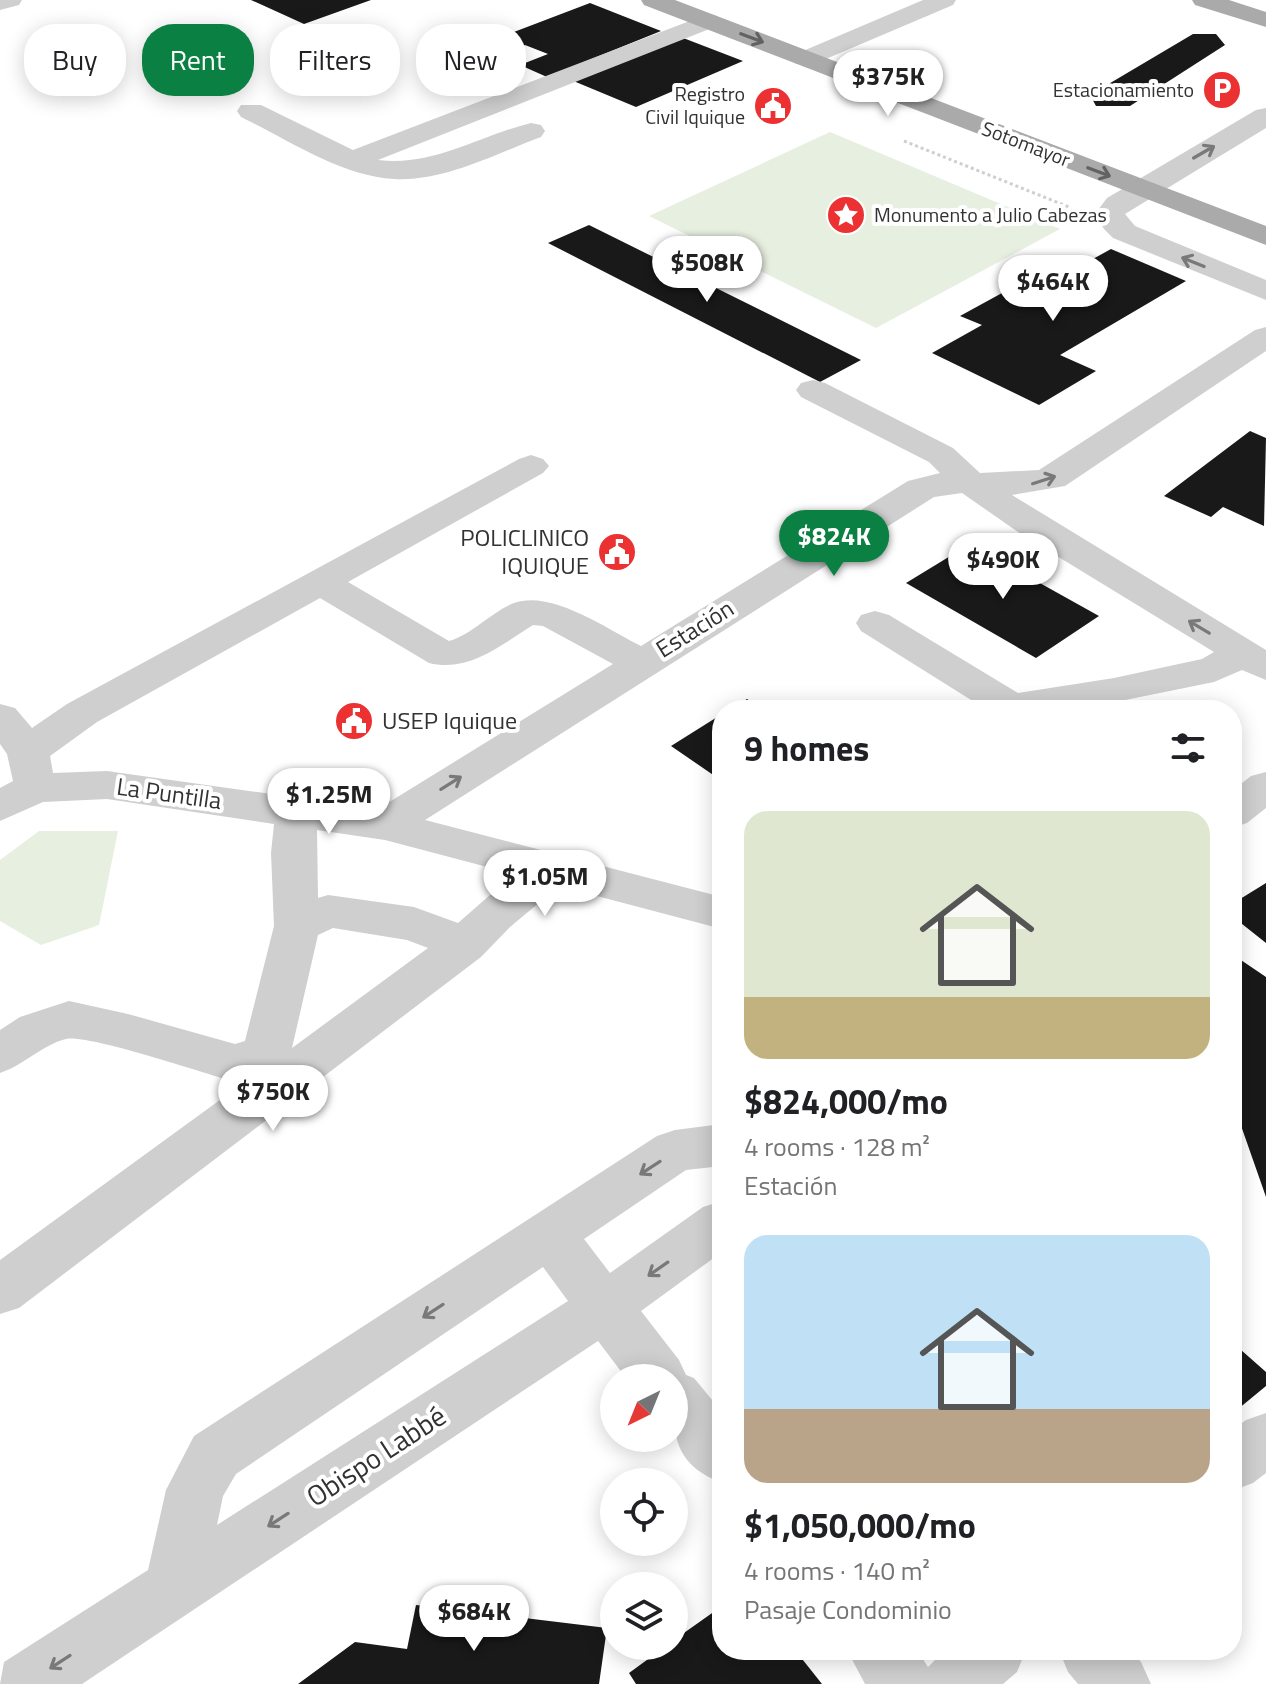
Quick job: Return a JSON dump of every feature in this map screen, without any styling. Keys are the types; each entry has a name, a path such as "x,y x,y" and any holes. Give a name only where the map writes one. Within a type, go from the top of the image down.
{"main road":[{"name":"Sotomayor","path":"653,0 1142,189 1261,230"},
{"path":"1204,0 1266,20"}],"street":[{"path":"0,3 10,0"},
{"path":"805,59 944,0"},
{"path":"352,160 708,21"},
{"path":"251,111 372,171 396,173 418,171 531,131"},
{"path":"1266,116 1117,204 1110,214 1124,232 1266,291"},
{"name":"Estación","path":"385,825 921,489 944,482 1020,486 1038,483 1065,472 1266,337"},
{"path":"813,390 941,455 972,484 1034,526 1254,660"},
{"path":"16,783 82,713 531,466"},
{"path":"320,582 443,654 465,650 526,612 553,616 642,663"},
{"path":"875,623 997,700"},
{"path":"1059,700 1254,660"},
{"path":"0,717 16,783"},
{"name":"La Puntilla","path":"16,783 107,785 385,825 712,910"},
{"path":"1242,805 1266,786"},
{"path":"0,1054 37,1030 69,1019 235,1063 251,1061 266,1052 297,926 293,853 297,812"},
{"path":"0,1291 465,945 494,915 553,867"},
{"path":"297,926 328,911 414,924 465,945"},
{"path":"174,1588 195,1490 215,1455 675,1151 712,1146"},
{"name":"Obispo Labbé","path":"26,1684 603,1308 712,1230"},
{"path":"549,1234 648,1364"},
{"path":"688,1414 712,1444"},
{"path":"1242,1457 1266,1439"},
{"path":"886,1660 904,1684"},
{"path":"953,1684 983,1660"},
{"path":"1099,1660 1119,1684"}],"path":[{"path":"892,136 1079,211"}],"green space":[{"path":"830,132 1060,229 876,328 649,216"},
{"path":"39,831 118,831 99,925 41,945 0,921 0,860"}],"building":[{"path":"251,0 371,0 304,24"},
{"path":"590,3 661,31 547,77 526,68 526,63 548,54 526,45 526,27"},
{"path":"1193,34 1216,34 1225,45 1130,106 1096,106 1090,95"},
{"path":"678,36 743,61 636,107 571,80"},
{"path":"589,225 861,360 820,382 548,243"},
{"path":"1111,249 1186,281 1060,355 1096,371 1039,405 932,353 982,325 960,316 1046,269 1062,276"},
{"path":"1250,431 1266,438 1264,526 1223,507 1211,517 1164,496"},
{"path":"970,544 1099,616 1036,658 906,583"},
{"path":"712,720 712,774 671,746"},
{"path":"1266,883 1266,943 1242,924 1242,898"},
{"path":"1242,961 1266,977 1266,1197 1242,1129"},
{"path":"1242,1351 1266,1372 1266,1386 1242,1406"},
{"path":"416,1605 600,1627 600,1660 602,1660 599,1684 298,1684 355,1642 407,1649"},
{"path":"712,1613 712,1660 803,1660 822,1684 636,1684 629,1673 647,1660 688,1660 688,1630"}],"place":[{"name":"Estacionamiento","path":"1222,90"},
{"name":"Registro Civil Iquique","path":"773,106"},
{"name":"Monumento a Julio Cabezas","path":"846,215"},
{"name":"POLICLINICO IQUIQUE","path":"617,552"},
{"name":"USEP Iquique","path":"354,721"}]}
